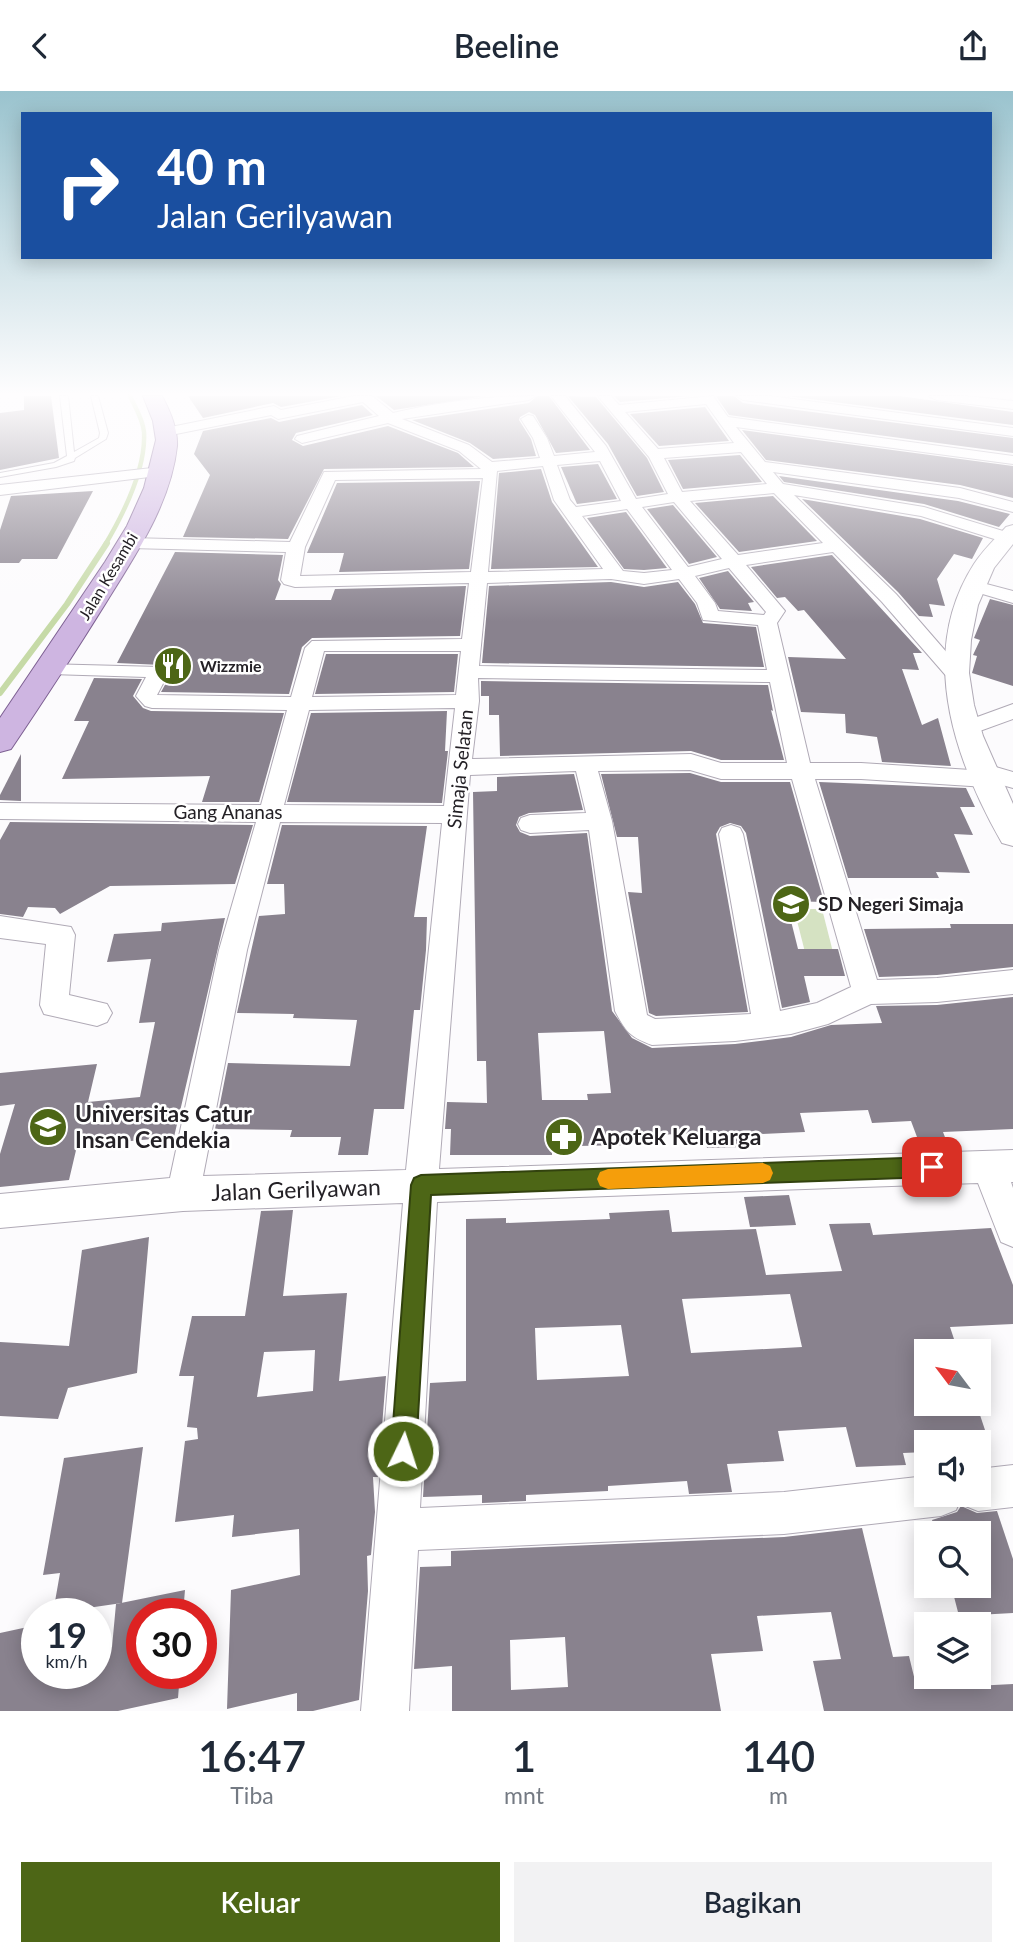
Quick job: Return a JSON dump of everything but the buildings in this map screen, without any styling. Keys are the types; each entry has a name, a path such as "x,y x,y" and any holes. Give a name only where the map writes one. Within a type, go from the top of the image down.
{"main road":[{"name":"Jalan Kesambi","path":"0,741 51,668 130,543 150,502 144,473"}],"street":[{"path":"426,472 331,474 296,547 290,580 614,575 636,579 837,546"},
{"name":"Simaja Selatan","path":"385,1711 421,1185 490,472"},
{"path":"553,472 562,500 616,572 614,575"},
{"path":"613,472 630,503 706,603 710,616 754,618 767,622"},
{"path":"664,472 678,497 731,562 776,611 767,622"},
{"path":"763,472 888,598 956,674"},
{"path":"804,472 962,494 1013,507"},
{"path":"0,486 144,473"},
{"path":"571,513 678,497 778,488 924,512 1010,534 983,566 960,622 956,674 957,697 966,729 984,775 1013,835"},
{"path":"130,543 296,547"},
{"path":"975,586 1013,597"},
{"path":"767,622 801,770 867,992"},
{"path":"183,1194 233,950 317,646 471,646"},
{"path":"51,668 153,671 158,674 146,696 152,701 301,704 468,701"},
{"path":"469,672 780,676"},
{"path":"966,729 1013,711"},
{"path":"585,762 600,821 630,1011 644,1030 652,1032 768,1025 828,1014 867,992 937,990 1013,982"},
{"path":"460,768 585,762 691,762 721,771 801,770 984,775 1013,780"},
{"name":"Gang Ananas","path":"0,811 455,815"},
{"path":"530,824 600,821"},
{"path":"731,834 768,1025"},
{"path":"0,927 58,932 61,935 54,1005 97,1013"},
{"path":"1000,1166 1013,1230"},
{"name":"Jalan Gerilyawan","path":"0,1211 183,1194 1000,1166"},
{"path":"991,1489 1013,1486"},
{"path":"398,1530 784,1513 914,1498"}],"lane":[{"path":"0,486 38,472"}],"green space":[{"path":"794,909 822,909 834,956 806,956"}],"waterway":[{"path":"105,545 126,505 139,472"},
{"path":"0,693 67,604 107,543"}],"slow traffic":[{"path":"608,1179 763,1173"}],"place":[{"name":"Wizzmie","path":"173,666"},
{"name":"SD Negeri Simaja","path":"791,904"},
{"name":"Universitas Catur Insan Cendekia","path":"48,1127"},
{"name":"Apotek Keluarga","path":"564,1137"}],"route":[{"path":"403,1451 421,1185 932,1167"}]}
